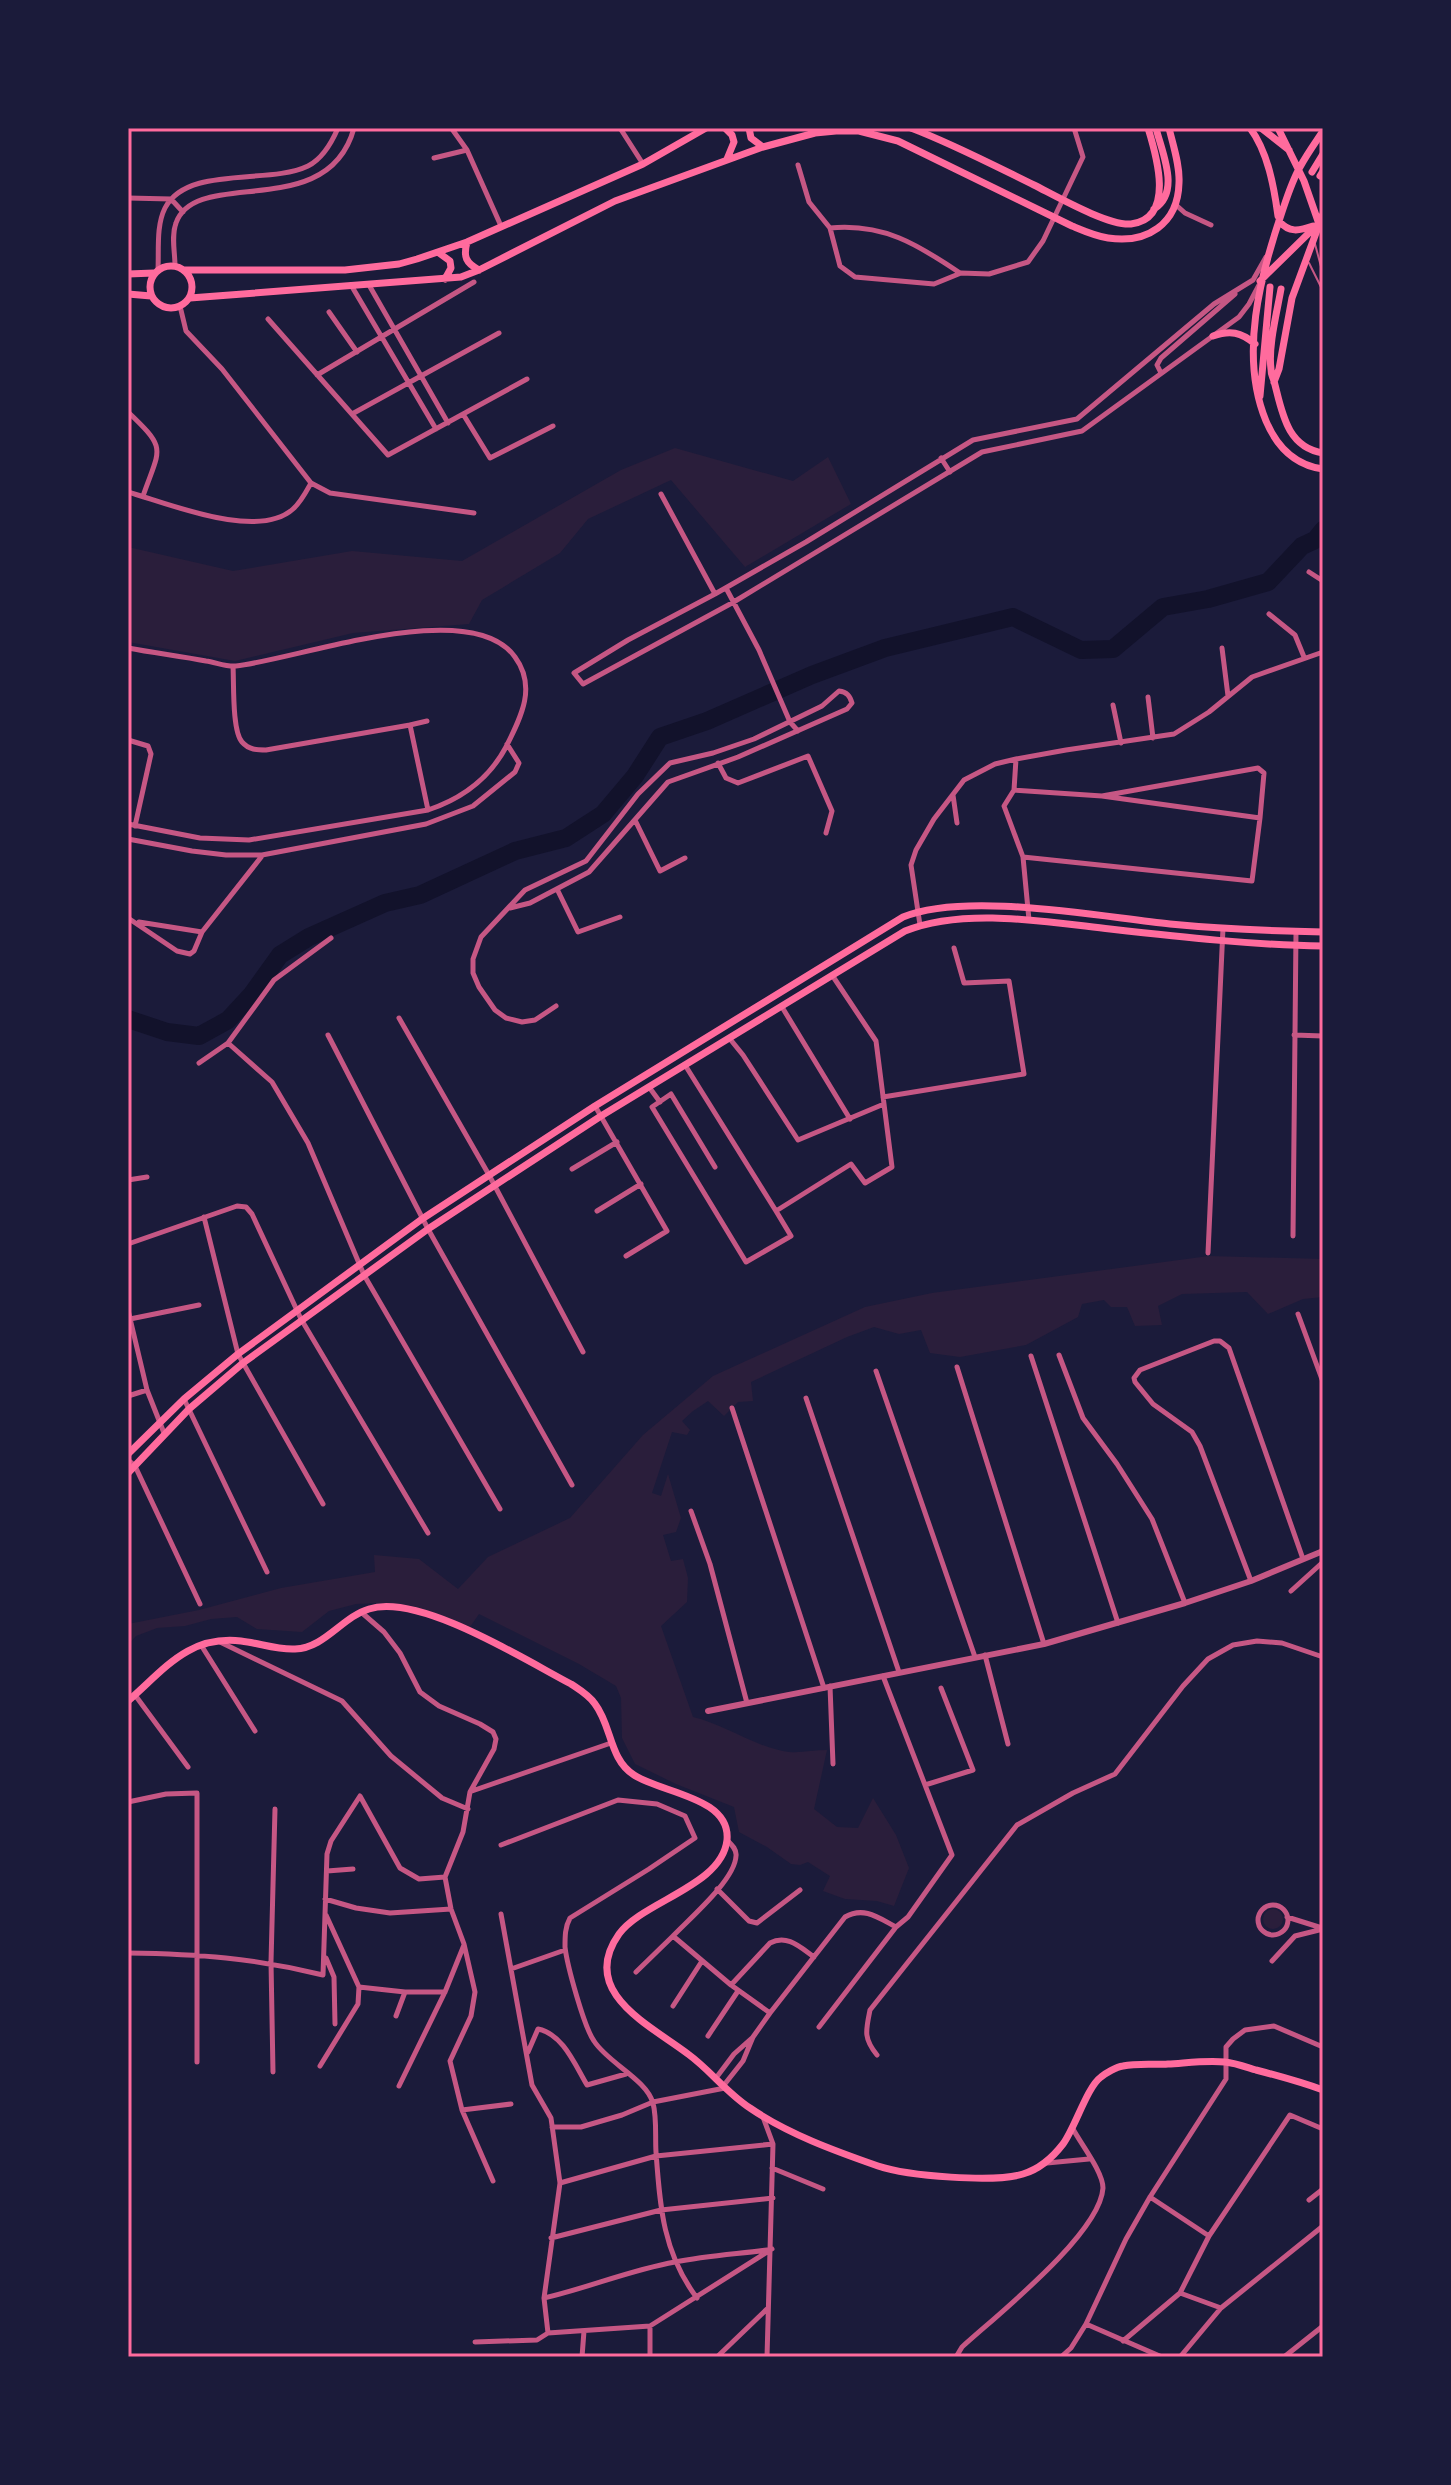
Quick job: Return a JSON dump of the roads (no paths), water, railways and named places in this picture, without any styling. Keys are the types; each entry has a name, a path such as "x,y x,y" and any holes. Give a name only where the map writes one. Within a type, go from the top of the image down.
{"main road":[{"path":"128,274 175,266 184,270 345,270 399,264 438,253 501,227 643,164 706,128"},
{"path":"725,128 734,142 727,159"},
{"path":"749,128 751,138 763,147"},
{"path":"911,128 1063,199 1120,223 1131,224 1141,221 1166,198 1169,182 1156,128"},
{"path":"1148,128 1160,182 1154,209"},
{"path":"190,298 445,279 479,270 615,201 763,147 815,133 836,131 859,131 898,141 1099,237 1133,239 1161,226 1176,205 1179,173 1169,128"},
{"path":"1250,128 1259,140 1275,192 1279,221 1284,228 1301,231 1319,224"},
{"path":"1261,128 1291,152"},
{"path":"1278,128 1313,202 1319,224"},
{"path":"1323,131 1298,169 1267,256 1255,317 1255,374 1259,402 1274,440 1290,456 1308,467 1323,469"},
{"path":"1318,173 1323,154"},
{"path":"1274,382 1292,298 1323,214"},
{"path":"1260,281 1319,224"},
{"path":"467,242 466,261 479,270"},
{"path":"438,253 450,261 451,268 445,279"},
{"path":"128,294 151,296 164,307 180,306 190,298 193,288 191,278 184,270"},
{"path":"151,296 149,284 156,271"},
{"path":"1259,402 1263,387 1262,364 1270,287"},
{"path":"1281,289 1271,371 1282,416 1300,443 1323,453"},
{"path":"1213,336 1226,331 1235,332 1255,344"},
{"path":"128,1457 184,1399 238,1354 422,1219 595,1106 885,927 918,911 959,907 1029,909 1223,928 1323,932"},
{"path":"128,1473 189,1409 243,1363 428,1229 601,1116 887,941 920,925 948,920 1029,920 1222,941 1323,946"},
{"path":"128,1701 182,1653 200,1644 217,1640 242,1641 297,1649 317,1644 360,1611 379,1605 407,1608 467,1629 586,1694 597,1706 621,1764 631,1774 702,1802 726,1824 724,1851 697,1882 631,1921 619,1935 606,1966 609,1983 619,2001 639,2020 690,2055 763,2117 881,2167 917,2174 996,2178 1024,2174 1046,2163 1065,2142 1097,2079 1121,2066 1226,2062 1323,2090"}],"street":[{"path":"156,271 160,226 171,199 184,189 203,182 291,171 310,165 327,149 338,128"},
{"path":"175,266 174,231 177,219 194,203 210,197 295,185 322,174 341,156 354,128"},
{"path":"620,128 643,164"},
{"path":"798,165 809,202 830,228 840,266 855,277 934,284 961,273 989,274 1028,262 1043,241 1083,157 1074,128"},
{"path":"452,129 467,150 501,227"},
{"path":"434,158 467,150"},
{"path":"128,198 171,199 183,212"},
{"path":"1176,205 1185,213 1211,225"},
{"path":"830,228 854,226 889,233 961,273"},
{"path":"1161,373 1157,365 1161,358 1253,280 1267,256"},
{"path":"1242,288 1214,304 1077,419 973,440 806,542 574,673 583,684 732,603 982,452 1082,431 1239,317 1260,281"},
{"path":"317,375 474,282"},
{"path":"351,284 436,429"},
{"path":"368,284 448,423"},
{"path":"180,306 186,331 222,369 311,483 330,493 474,513"},
{"path":"329,312 357,352"},
{"path":"268,319 388,455 527,379"},
{"path":"352,414 499,333"},
{"path":"128,412 157,443 158,455 143,496"},
{"path":"463,414 490,458 553,426"},
{"path":"941,458 950,472"},
{"path":"128,492 193,514 229,520 255,520 279,517 291,511 311,483"},
{"path":"661,494 715,594"},
{"path":"1309,572 1323,581"},
{"path":"726,588 759,650 790,722 798,731"},
{"path":"1269,614 1295,635 1304,657"},
{"path":"128,648 233,666 356,639 445,630 478,633 498,641 513,653 523,668 527,682 526,696 507,744 491,771 451,802 428,810 249,840 200,838 132,825 151,754 148,746 128,740"},
{"path":"1222,648 1228,697"},
{"path":"920,925 911,865 924,836 964,780 995,764 1016,759 1174,734 1252,677 1323,652"},
{"path":"233,666 237,734 243,744 253,750 427,721"},
{"path":"510,908 530,903 589,872 668,782 847,709 852,703 850,697 839,691 822,706 754,739 670,763 638,794 586,861 525,890 481,937 476,946 473,973 495,1010 506,1018 522,1022 535,1020 556,1006"},
{"path":"1148,697 1153,738"},
{"path":"1113,705 1121,743"},
{"path":"410,725 428,810"},
{"path":"128,839 192,851 262,855 426,824 464,810 493,792 518,768 516,756 507,744"},
{"path":"718,763 726,778 738,783 808,756 832,811 826,833"},
{"path":"684,759 681,764 687,774"},
{"path":"1016,759 1014,790 1004,806 1023,857 1029,920"},
{"path":"1023,857 1252,881 1264,773 1258,768 1102,796"},
{"path":"1014,790 1102,796 1260,818"},
{"path":"953,794 957,823"},
{"path":"635,820 660,871 685,858"},
{"path":"128,918 177,951 185,954 194,951 202,932 262,855"},
{"path":"557,889 578,932 620,917"},
{"path":"136,922 202,932"},
{"path":"1208,1253 1223,928"},
{"path":"1293,1236 1296,932"},
{"path":"199,1063 228,1043 274,980 331,938"},
{"path":"883,1097 1024,1074 1009,981 964,983 954,948"},
{"path":"776,1211 851,1164 865,1183 892,1167 876,1041 832,975"},
{"path":"782,1007 850,1119"},
{"path":"399,1018 489,1175 583,1352"},
{"path":"328,1035 422,1219 572,1485"},
{"path":"1294,1035 1323,1036"},
{"path":"730,1039 798,1140 884,1104"},
{"path":"228,1043 272,1082 308,1143 364,1275 500,1509"},
{"path":"685,1065 791,1236 746,1262 652,1107 671,1094 715,1167"},
{"path":"649,1087 660,1102"},
{"path":"595,1106 667,1231 626,1256"},
{"path":"572,1169 617,1142"},
{"path":"128,1180 147,1177"},
{"path":"597,1211 641,1184"},
{"path":"128,1244 237,1206 246,1207 301,1319 428,1533"},
{"path":"204,1217 238,1354 323,1504"},
{"path":"129,1320 199,1305"},
{"path":"128,1310 147,1390 164,1433"},
{"path":"1298,1314 1323,1382"},
{"path":"1251,1581 1200,1446 1192,1432 1153,1404 1144,1393 1134,1378 1140,1370 1214,1341 1220,1341 1229,1348 1303,1559"},
{"path":"1059,1355 1083,1418 1152,1519 1185,1603"},
{"path":"1031,1356 1118,1623"},
{"path":"957,1367 1044,1644"},
{"path":"876,1371 975,1657"},
{"path":"128,1396 147,1390"},
{"path":"806,1398 899,1672"},
{"path":"184,1399 267,1572"},
{"path":"732,1408 827,1687 833,1764"},
{"path":"128,1457 200,1604"},
{"path":"691,1511 710,1564 747,1703"},
{"path":"708,1711 1044,1644 1251,1581 1323,1551"},
{"path":"1291,1591 1323,1562"},
{"path":"360,1611 384,1632 400,1653 420,1692 439,1706 493,1732 496,1739 494,1749 470,1792 463,1832 445,1877 475,1992 471,2016 450,2061 462,2110 493,2181"},
{"path":"217,1640 342,1701 391,1756 442,1798 468,1809"},
{"path":"877,2055 868,2044 866,2030 870,2010 1017,1825 1073,1793 1115,1774 1191,1677 1208,1659 1233,1645 1257,1641 1282,1643 1323,1657"},
{"path":"200,1644 255,1731"},
{"path":"985,1655 1008,1744"},
{"path":"819,2027 896,1927 908,1917 952,1855 883,1676"},
{"path":"925,1785 973,1770 941,1688"},
{"path":"135,1695 188,1767"},
{"path":"470,1792 611,1743"},
{"path":"128,1802 166,1794 197,1793 197,2062"},
{"path":"128,1953 198,1954 271,1962 323,1975 324,1911 331,1841 360,1796 400,1868 419,1879 445,1877"},
{"path":"501,1845 618,1800 657,1804 685,1816 695,1838 570,1918 565,1927 565,1950 585,2023 594,2042 642,2086 653,2102 661,2210 674,2262 697,2298"},
{"path":"273,2072 271,1962 275,1809"},
{"path":"636,1972 730,1872 736,1856 735,1849 727,1840"},
{"path":"327,1871 353,1869"},
{"path":"717,1889 749,1921 757,1923 800,1890"},
{"path":"325,1899 390,1913 451,1909"},
{"path":"1287,1917 1283,1930 1276,1934 1268,1934 1258,1923 1259,1914 1273,1904 1281,1907 1287,1917 1323,1928"},
{"path":"320,2066 358,2004 359,1987 324,1911"},
{"path":"552,2127 581,2127 653,2102 725,2086 770,2013 845,1917 863,1912 896,1927"},
{"path":"501,1914 532,2085 551,2118 560,2183 544,2298 548,2333"},
{"path":"1272,1961 1295,1936 1323,1928"},
{"path":"673,1936 738,1991 770,2013"},
{"path":"731,1985 776,1939 788,1940 814,1957"},
{"path":"399,2086 445,1992 464,1944"},
{"path":"511,1969 565,1950"},
{"path":"324,1954 334,1977 335,2024"},
{"path":"673,2006 702,1961"},
{"path":"359,1987 445,1992"},
{"path":"708,2036 738,1991"},
{"path":"396,2016 405,1992"},
{"path":"1061,2357 1071,2348 1086,2324 1120,2250 1150,2197 1226,2079 1226,2047 1245,2030 1274,2026 1323,2047"},
{"path":"527,2055 538,2029 561,2042 587,2085 627,2074"},
{"path":"716,2078 734,2054 753,2037"},
{"path":"462,2110 511,2104"},
{"path":"1123,2341 1180,2293 1209,2236 1290,2115 1323,2129"},
{"path":"763,2117 773,2144 767,2357"},
{"path":"956,2357 962,2347 1055,2264 1081,2233 1098,2204 1103,2189 1101,2172 1089,2159 1072,2127"},
{"path":"560,2183 656,2156 773,2144"},
{"path":"1046,2163 1089,2159"},
{"path":"772,2168 823,2189"},
{"path":"1309,2200 1323,2189"},
{"path":"1150,2197 1209,2236"},
{"path":"551,2238 661,2210 773,2198"},
{"path":"1180,2357 1221,2308 1323,2226"},
{"path":"544,2298 583,2290 621,2275 674,2262 772,2249"},
{"path":"475,2342 537,2340 548,2333 650,2326 772,2249"},
{"path":"1180,2293 1221,2308"},
{"path":"717,2357 769,2308"},
{"path":"1086,2324 1162,2357"},
{"path":"650,2326 650,2357"},
{"path":"1284,2357 1323,2326"},
{"path":"582,2357 584,2331"}],"lane":[{"path":"1314,238 1323,274"},
{"path":"1307,259 1323,291"}],"waterway":[{"path":"128,1019 167,1032 199,1036 228,1020 252,994 280,955 309,937 385,903 420,895 515,851 566,838 603,814 635,776 660,737 707,721 812,675 885,648 1013,617 1081,650 1113,649 1163,607 1208,599 1268,582 1302,546 1315,540 1323,530"}]}
